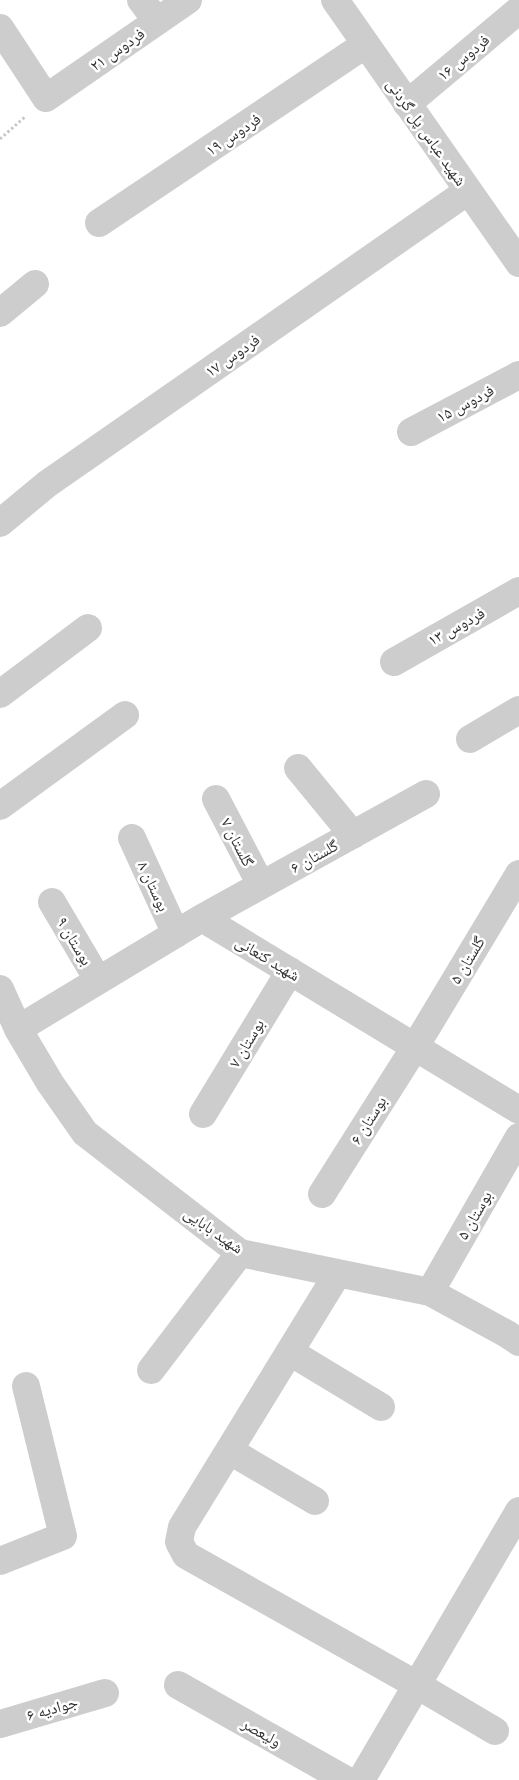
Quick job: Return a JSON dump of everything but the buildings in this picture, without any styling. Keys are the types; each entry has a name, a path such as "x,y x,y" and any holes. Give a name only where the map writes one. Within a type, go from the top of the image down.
{"street":[{"path":"141,0 158,21"},
{"name":"فردوس ۲۱","path":"0,28 46,98 188,0"},
{"name":"شهید عباس پل گردنی","path":"335,0 519,263"},
{"name":"فردوس ۱۶","path":"407,104 519,10"},
{"name":"فردوس ۱۹","path":"99,223 366,44"},
{"name":"فردوس ۱۷","path":"0,523 55,478 468,191"},
{"path":"0,312 35,284"},
{"name":"فردوس ۱۵","path":"411,432 519,375"},
{"name":"فردوس ۱۳","path":"394,662 519,591"},
{"path":"0,694 88,628"},
{"path":"470,739 519,710"},
{"path":"0,806 126,715"},
{"path":"298,768 353,834"},
{"name":"گلستان ۶","path":"202,918 426,794"},
{"name":"گلستان ۷","path":"216,799 261,885"},
{"name":"بوستان ۸","path":"132,838 176,934"},
{"name":"گلستان ۵","path":"415,1047 519,874"},
{"name":"بوستان ۹","path":"52,902 98,980"},
{"path":"18,1029 202,918"},
{"name":"شهید کنعانی","path":"202,918 519,1110"},
{"name":"بوستان ۷","path":"203,1114 290,971"},
{"name":"شهید بابایی","path":"0,989 18,1029 50,1083 85,1133 240,1253 430,1292 519,1342"},
{"name":"بوستان ۶","path":"322,1194 415,1047"},
{"name":"بوستان ۵","path":"430,1292 519,1137"},
{"path":"151,1370 240,1253"},
{"path":"338,1273 182,1528 179,1542 186,1554 495,1731"},
{"path":"290,1352 381,1407"},
{"path":"0,1561 64,1536 26,1386"},
{"path":"230,1451 315,1501"},
{"path":"362,1780 519,1511"},
{"name":"ولیعصر","path":"178,1685 346,1780"},
{"name":"جوادیه ۶","path":"0,1724 105,1693"}]}
